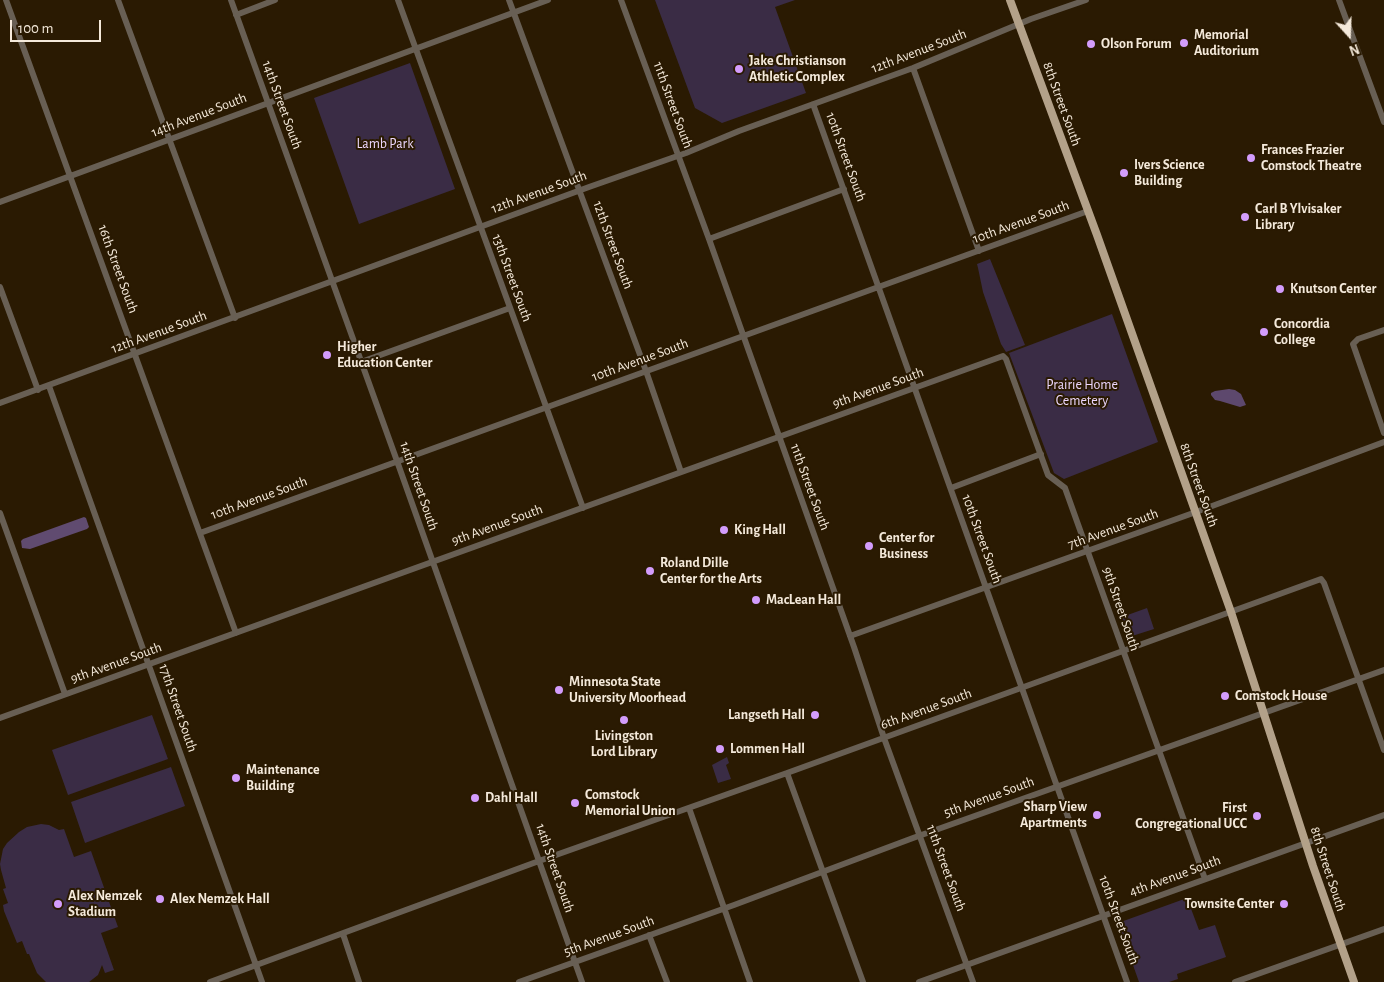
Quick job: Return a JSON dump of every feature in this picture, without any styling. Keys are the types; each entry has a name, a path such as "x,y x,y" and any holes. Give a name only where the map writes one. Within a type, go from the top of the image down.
{"main road":[{"name":"8th Street South","path":"1010,0 1196,512 1265,713 1272,742 1312,866 1354,982"}],"street":[{"name":"16th Street South","path":"6,0 236,633"},
{"path":"118,0 235,318"},
{"name":"14th Street South","path":"230,0 333,282 582,982"},
{"path":"236,15 275,0"},
{"name":"13th Street South","path":"398,0 583,508"},
{"name":"12th Street South","path":"509,0 646,371 681,472"},
{"name":"14th Avenue South","path":"0,202 548,0"},
{"name":"11th Street South","path":"621,0 709,239 850,636 884,738 921,835 973,982"},
{"name":"12th Avenue South","path":"0,403 717,142 739,131 913,68 1086,0"},
{"path":"1340,0 1381,106 1384,122"},
{"path":"913,68 979,251"},
{"name":"10th Street South","path":"814,104 1127,982"},
{"path":"709,239 844,189"},
{"name":"10th Avenue South","path":"200,533 1088,211"},
{"path":"0,287 38,390"},
{"path":"361,362 510,308"},
{"path":"1384,330 1358,339 1353,344 1384,433"},
{"name":"9th Avenue South","path":"0,718 1003,356"},
{"name":"9th Street South","path":"1003,356 1006,358 1048,475 1064,488 1205,879"},
{"name":"17th Street South","path":"49,386 262,982"},
{"name":"7th Avenue South","path":"850,636 1196,512 1384,442"},
{"path":"951,488 1041,454"},
{"path":"0,513 65,694"},
{"name":"6th Avenue South","path":"210,982 539,861 788,773 1321,579 1358,680"},
{"name":"5th Avenue South","path":"519,982 921,835 1384,670"},
{"path":"1358,680 1384,750"},
{"path":"788,773 864,982"},
{"path":"689,808 750,982"},
{"name":"4th Avenue South","path":"919,982 1384,815"},
{"path":"1240,981 1384,929"},
{"path":"343,934 360,982"},
{"path":"649,935 666,982"}],"green space":[{"name":"Jake Christianson Athletic Complex","path":"655,0 795,0 775,7 806,93 722,123 695,108"},
{"name":"Lamb Park","path":"410,63 455,189 359,224 314,98"},
{"path":"990,259 1025,345 1006,352 1001,344 983,292 977,264"},
{"name":"Prairie Home Cemetery","path":"1112,314 1158,442 1064,479 1054,473 1009,353"},
{"path":"1147,608 1154,629 1129,637 1122,617"},
{"path":"152,715 168,759 68,795 52,750"},
{"path":"727,757 729,763 726,765 731,779 718,783 712,765"},
{"path":"171,767 185,806 85,843 71,802"},
{"name":"Alex Nemzek Stadium","path":"41,824 49,825 59,830 64,829 74,857 91,851 118,927 101,933 114,970 105,973 102,965 98,975 89,982 46,982 37,973 22,941 17,943 4,911 3,905 8,903 3,889 6,888 0,864 3,849 19,832 27,827"},
{"path":"1187,898 1199,930 1215,925 1226,957 1177,974 1178,979 1169,982 1139,982 1118,923"}],"shaded area":[{"path":"1229,389 1241,394 1246,405 1240,407 1215,400 1211,395 1215,391"},
{"path":"84,517 89,527 87,529 30,549 22,548 21,541 23,539"}],"place":[{"name":"Memorial Auditorium","path":"1184,43"},
{"name":"Olson Forum","path":"1091,44"},
{"name":"Jake Christianson Athletic Complex","path":"739,69"},
{"name":"Frances Frazier Comstock Theatre","path":"1251,158"},
{"name":"Ivers Science Building","path":"1124,173"},
{"name":"Carl B Ylvisaker Library","path":"1245,217"},
{"name":"Knutson Center","path":"1280,289"},
{"name":"Concordia College","path":"1264,332"},
{"name":"Higher Education Center","path":"327,355"},
{"name":"King Hall","path":"724,530"},
{"name":"Center for Business","path":"869,546"},
{"name":"Roland Dille Center for the Arts","path":"650,571"},
{"name":"MacLean Hall","path":"756,600"},
{"name":"Minnesota State University Moorhead","path":"559,690"},
{"name":"Comstock House","path":"1225,696"},
{"name":"Langseth Hall","path":"815,715"},
{"name":"Livingston Lord Library","path":"624,720"},
{"name":"Lommen Hall","path":"720,749"},
{"name":"Maintenance Building","path":"236,778"},
{"name":"Dahl Hall","path":"475,798"},
{"name":"Comstock Memorial Union","path":"575,803"},
{"name":"Sharp View Apartments","path":"1097,815"},
{"name":"First Congregational UCC","path":"1257,816"},
{"name":"Alex Nemzek Hall","path":"160,899"},
{"name":"Alex Nemzek Stadium","path":"58,904"},
{"name":"Townsite Center","path":"1284,904"}]}
